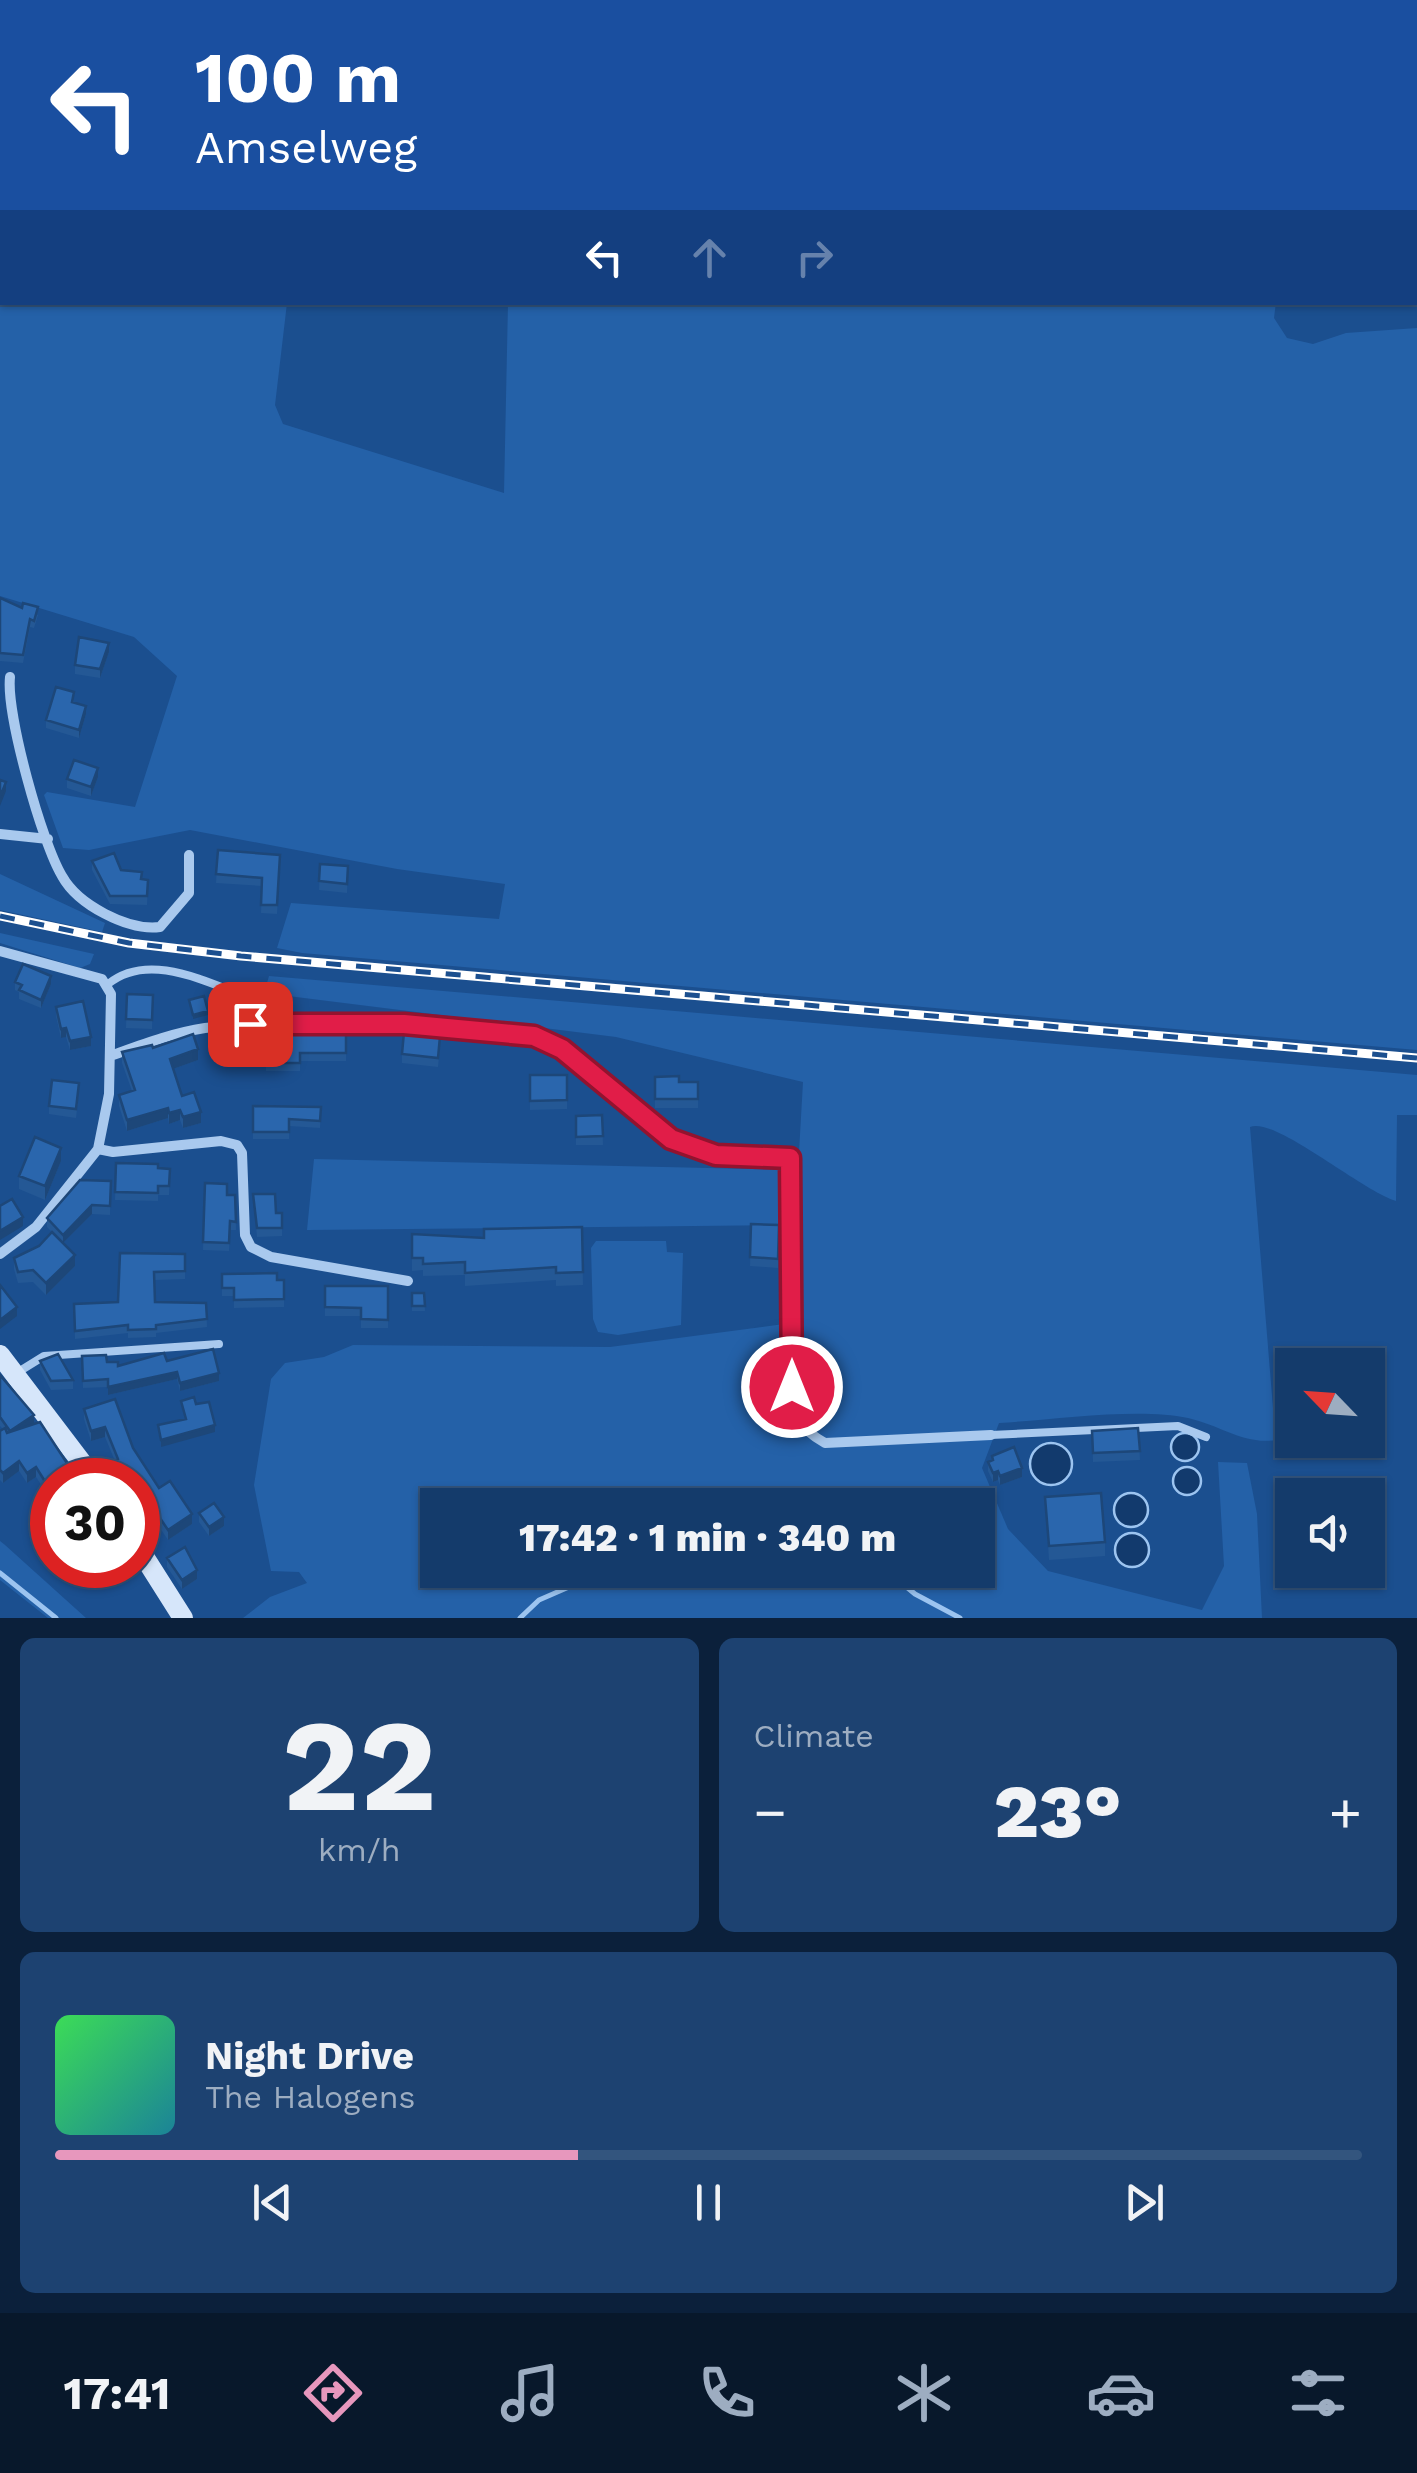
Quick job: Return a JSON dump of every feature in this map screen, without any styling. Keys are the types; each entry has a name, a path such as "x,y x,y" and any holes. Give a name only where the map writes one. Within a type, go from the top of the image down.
{"main road":[{"path":"0,1355 78,1458"},
{"path":"160,1581 183,1618"}],"street":[{"path":"10,677 10,712 48,839 62,877 82,900 152,928 167,921 189,893 189,855"},
{"path":"0,834 48,839"},
{"path":"0,951 102,979 112,994 110,1094 98,1149 46,1216 0,1254"},
{"path":"110,1056 171,1036 250,1024 404,1024 534,1036 562,1049 671,1139 716,1155 790,1158 796,1420 824,1442 991,1435"},
{"path":"98,1149 113,1152 221,1140 237,1145 242,1153 245,1236 251,1247 270,1257 408,1282"}],"lane":[{"path":"108,984 137,969 184,974 253,999 250,1024"},
{"path":"15,1374 44,1356 219,1344"},
{"path":"991,1435 1178,1426 1194,1428 1206,1437"}],"shaded area":[{"path":"0,305 287,305 275,405 283,424 504,493 508,305 1276,305 1274,318 1287,338 1313,344 1346,333 1417,328 1417,1050 277,948 291,903 499,919 505,884 397,869 190,830 89,850 63,848 44,795 47,792 135,807 177,676 134,637 0,596"},
{"path":"0,874 105,923 102,932 0,910"},
{"path":"0,933 94,954 90,964 80,968 0,943"},
{"path":"269,976 1417,1075 1417,1115 1397,1115 1396,1201 1298,1143 1262,1127 1250,1127 1275,1440 1251,1439 1168,1415 1095,1415 999,1423 982,1468 991,1488 420,1488 420,1588 995,1588 995,1498 1008,1529 1048,1571 1202,1610 1224,1566 1218,1462 1247,1463 1257,1514 1262,1618 243,1618 270,1597 307,1583 299,1572 271,1571 254,1485 271,1379 285,1363 324,1357 353,1345 610,1347 784,1324 786,1225 307,1230 314,1159 798,1170 803,1082 616,1037 264,993"},
{"path":"596,1241 666,1241 667,1252 683,1253 681,1325 618,1335 598,1332 593,1319 591,1248"},
{"path":"1185,1433 1195,1437 1199,1447 1195,1457 1185,1461 1175,1457 1171,1447 1175,1437"},
{"path":"1051,1443 1066,1449 1072,1464 1066,1479 1051,1485 1036,1479 1030,1464 1036,1449"},
{"path":"1187,1467 1197,1471 1201,1481 1197,1491 1187,1495 1177,1491 1173,1481 1177,1471"},
{"path":"1131,1493 1143,1498 1148,1510 1143,1522 1131,1527 1119,1522 1114,1510 1119,1498"},
{"path":"1132,1533 1144,1538 1149,1550 1144,1562 1132,1567 1120,1562 1115,1550 1120,1538"},
{"path":"0,1541 30,1568 30,1588 52,1588 86,1618 48,1618 0,1580"}],"building":[{"path":"0,598 22,608 23,603 38,607 34,621 30,619 23,655 0,653"},
{"path":"79,637 109,643 100,669 75,665"},
{"path":"56,687 74,692 72,702 86,706 79,730 46,720"},
{"path":"74,760 98,768 91,787 67,779"},
{"path":"218,850 280,855 277,905 261,905 262,878 216,874"},
{"path":"114,853 121,870 142,872 141,879 148,880 147,896 110,896 92,861"},
{"path":"320,864 348,866 347,884 319,881"},
{"path":"23,964 51,976 41,1000 19,990 22,985 15,982"},
{"path":"127,994 153,995 152,1020 126,1019"},
{"path":"204,996 208,1011 193,1015 189,1000"},
{"path":"83,1001 91,1037 70,1041 66,1028 61,1029 56,1007"},
{"path":"217,1029 346,1032 346,1053 300,1053 300,1063 266,1063 266,1052 216,1052"},
{"path":"404,1032 440,1036 438,1058 402,1054"},
{"path":"193,1034 198,1049 170,1059 182,1096 194,1092 201,1112 183,1117 180,1110 169,1113 168,1108 127,1120 119,1095 135,1090 122,1052 152,1045 153,1048"},
{"path":"530,1075 567,1075 567,1100 530,1101"},
{"path":"679,1076 679,1082 698,1082 698,1099 655,1099 655,1077"},
{"path":"52,1080 79,1083 76,1109 49,1106"},
{"path":"253,1106 321,1107 320,1121 289,1119 289,1132 253,1132"},
{"path":"602,1115 603,1136 576,1137 576,1116"},
{"path":"35,1137 61,1148 45,1186 19,1176"},
{"path":"116,1163 158,1164 158,1168 170,1169 169,1186 158,1186 158,1193 115,1192"},
{"path":"80,1180 111,1181 110,1206 92,1205 63,1235 47,1218"},
{"path":"205,1183 227,1184 227,1195 235,1195 236,1222 230,1221 229,1243 203,1242"},
{"path":"253,1194 275,1194 276,1213 282,1213 282,1228 257,1228"},
{"path":"12,1199 23,1217 0,1231 0,1206"},
{"path":"751,1224 779,1225 778,1259 750,1257"},
{"path":"582,1227 583,1272 556,1273 556,1267 465,1273 465,1262 423,1264 423,1258 412,1258 412,1234 484,1238 484,1229"},
{"path":"52,1232 75,1255 46,1283 33,1270 18,1272 14,1258 39,1246"},
{"path":"120,1253 185,1254 185,1271 154,1272 155,1302 206,1303 207,1319 156,1325 156,1329 128,1330 128,1325 75,1331 74,1304 118,1302"},
{"path":"277,1273 277,1280 284,1280 284,1299 234,1300 234,1288 222,1288 222,1274"},
{"path":"0,1285 17,1307 0,1320"},
{"path":"325,1286 388,1286 388,1320 361,1319 361,1308 325,1307"},
{"path":"412,1293 424,1293 425,1306 412,1306"},
{"path":"213,1349 219,1373 180,1383 177,1372 108,1387 108,1379 83,1381 82,1356 106,1355 107,1362 118,1362 118,1366 164,1353 167,1361"},
{"path":"58,1354 73,1380 51,1381 40,1361"},
{"path":"0,1375 34,1415 10,1431 0,1417"},
{"path":"194,1397 196,1404 209,1402 215,1425 161,1440 158,1425 186,1419 181,1401"},
{"path":"115,1399 140,1458 118,1458 105,1427 91,1431 84,1409"},
{"path":"40,1422 64,1458 30,1458 27,1473 19,1461 3,1473 0,1431 5,1428 7,1433"},
{"path":"1138,1428 1140,1451 1093,1453 1092,1431"},
{"path":"1014,1447 1022,1468 1000,1476 998,1471 993,1473 988,1462 993,1460 992,1456"},
{"path":"170,1481 192,1514 168,1530 160,1518 160,1487"},
{"path":"1101,1493 1105,1542 1049,1546 1045,1497"},
{"path":"214,1503 224,1517 209,1527 199,1513"},
{"path":"185,1547 197,1570 182,1580 167,1558"}],"waterway":[{"path":"0,1573 56,1618"},
{"path":"520,1618 539,1600 567,1588"},
{"path":"908,1588 960,1618"}],"railway":[{"path":"0,916 129,943 241,956 1417,1058"}],"route":[{"path":"250,1024 404,1024 534,1036 562,1049 671,1139 693,1150 716,1155 790,1158 792,1387"}]}
